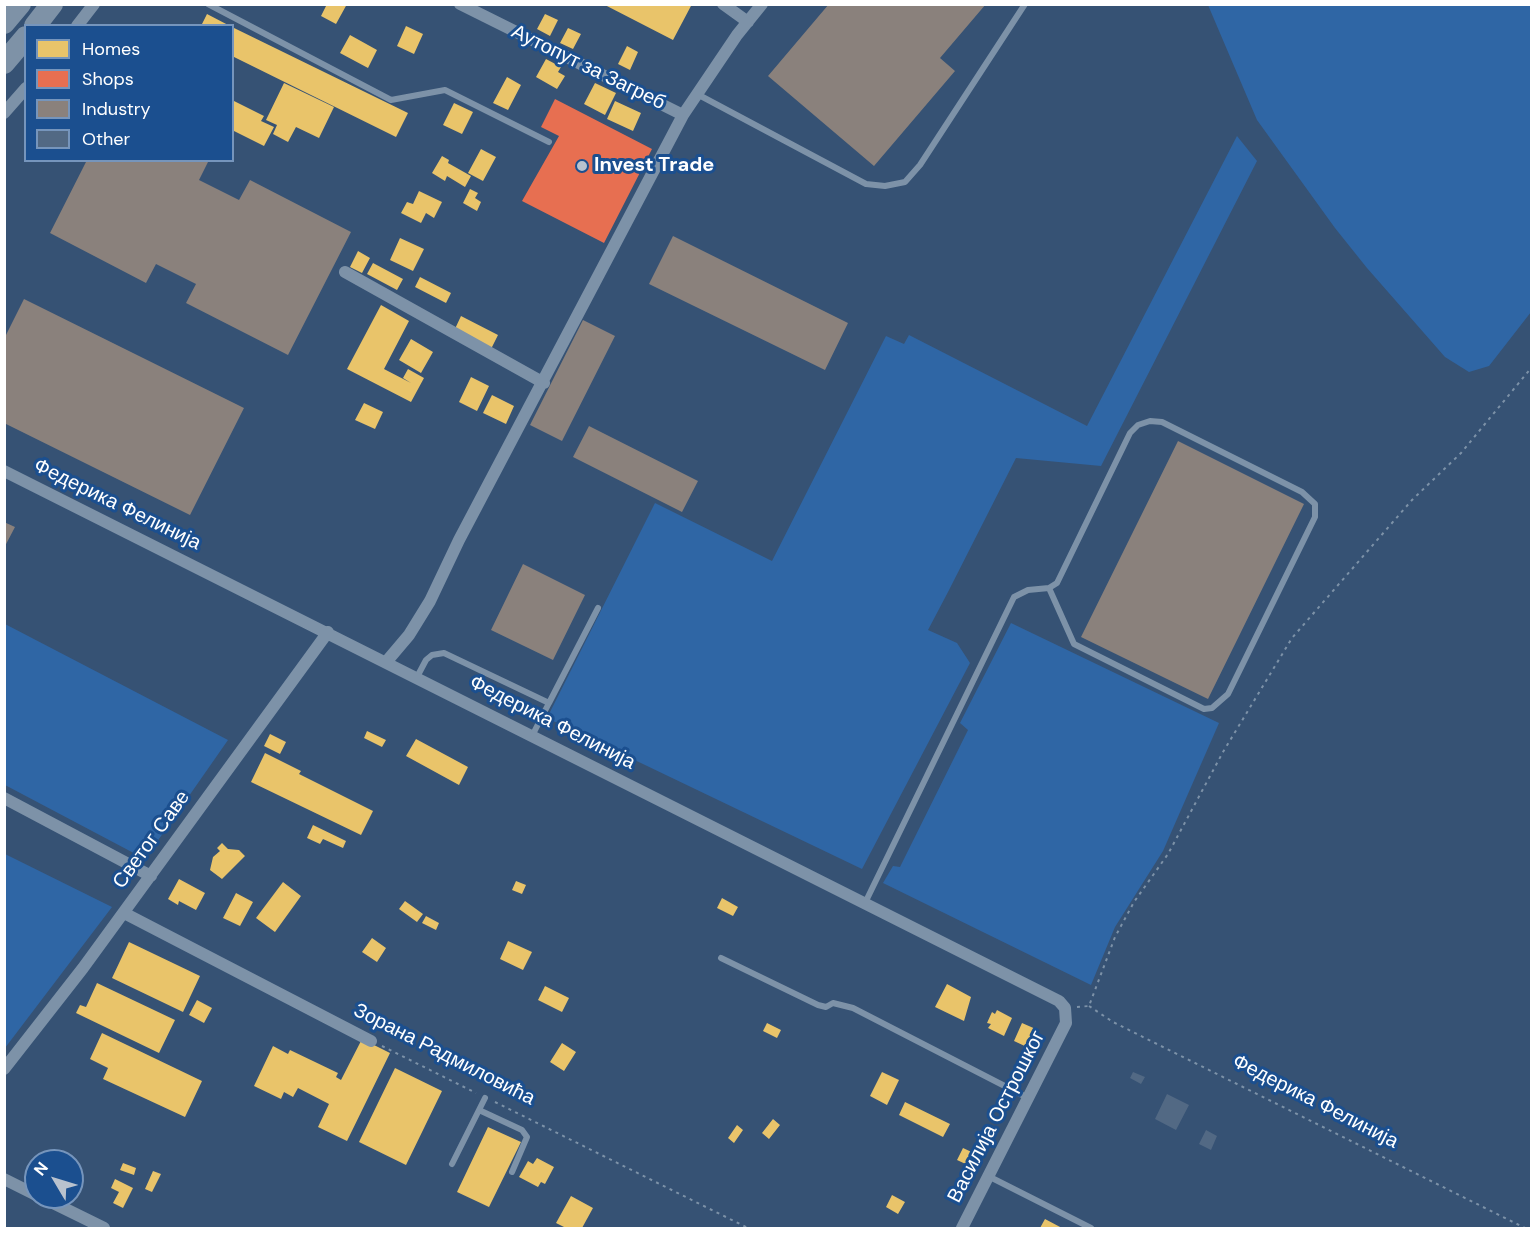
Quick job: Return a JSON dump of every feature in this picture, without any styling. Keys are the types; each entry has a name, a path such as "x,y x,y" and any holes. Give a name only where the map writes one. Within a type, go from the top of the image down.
{"highway":[{"path":"4,23 20,4"},
{"path":"37,24 52,4"},
{"path":"4,63 24,39"}],"street":[{"path":"79,24 94,4"},
{"name":"Аутопут за Загреб","path":"460,4 683,115"},
{"path":"723,4 748,22"},
{"path":"387,661 409,635 430,601 459,540 544,383 683,115 762,4"},
{"path":"4,113 24,90"},
{"path":"345,272 544,383"},
{"name":"Федерика Фелинија","path":"4,471 1041,990 1059,1001 1065,1008"},
{"name":"Светог Саве","path":"4,1069 124,913 328,632"},
{"path":"4,798 151,876"},
{"name":"Зорана Радмиловића","path":"124,913 371,1041"},
{"name":"Василија Острошког","path":"962,1228 1066,1023 1065,1008"},
{"path":"4,1179 24,1189"},
{"path":"65,1209 104,1228"}],"lane":[{"path":"208,4 391,100 445,90 549,142"},
{"path":"697,94 866,184 885,186 905,182 920,165 1025,4"},
{"path":"865,903 1014,597 1028,590 1049,588 1057,583 1065,571 1130,433 1138,425 1150,421 1162,422 1302,492 1316,504 1315,517 1228,694 1212,708 1204,709 1074,644 1049,588"},
{"path":"532,736 598,608"},
{"path":"417,677 426,660 432,655 444,653 549,703"},
{"path":"721,958 818,1005 826,1007 833,1003 842,1003 853,1008 1028,1098"},
{"path":"452,1164 486,1098"},
{"path":"479,1110 522,1130 527,1137 512,1172"},
{"path":"988,1176 1091,1228"}],"path":[{"path":"1065,1008 1089,1006 1115,937 1134,902 1168,854 1223,752 1292,638 1412,500 1461,453 1532,367"},
{"name":"Федерика Фелинија","path":"1089,1006 1113,1022 1526,1228"},
{"name":"Зорана Радмиловића","path":"371,1041 748,1228"}],"shaded area":[{"path":"1208,5 1531,5 1531,312 1489,366 1469,372 1445,357 1335,228 1257,120"},
{"path":"1237,136 1257,161 1101,466 1016,458 928,630 957,643 970,663 862,869 547,718 655,503 772,561 886,336 904,344 909,335 1087,426"},
{"path":"1011,623 1219,723 1163,851 1115,927 1091,985 883,883 893,866 900,867 968,730 960,723"},
{"path":"5,624 228,740 145,859 5,785"},
{"path":"5,854 112,907 5,1048"}],"building: Homes":[{"path":"327,4 347,4 336,24 321,16"},
{"path":"603,4 692,4 673,40"},
{"path":"207,14 226,24 202,24"},
{"path":"545,14 558,20 550,36 537,29"},
{"path":"406,26 423,34 414,54 397,46"},
{"path":"234,28 408,113 396,137 234,57"},
{"path":"568,28 581,34 573,49 560,43"},
{"path":"350,35 377,50 368,68 340,53"},
{"path":"627,46 638,52 630,70 618,64"},
{"path":"546,59 561,67 558,72 565,76 557,89 536,77"},
{"path":"507,77 521,85 508,110 493,103"},
{"path":"284,83 334,107 319,138 296,127 288,142 273,134 277,125 266,120"},
{"path":"595,83 616,93 605,115 584,104"},
{"path":"234,101 264,116 261,121 274,127 264,146 234,131"},
{"path":"615,101 641,113 633,131 607,119"},
{"path":"454,103 473,112 462,134 443,125"},
{"path":"481,149 496,157 483,181 468,173"},
{"path":"442,156 449,160 448,163 471,176 465,187 447,176 445,181 432,173"},
{"path":"470,189 478,193 475,198 481,202 477,211 463,203"},
{"path":"419,191 442,202 434,218 426,213 421,223 401,213 407,202 413,204"},
{"path":"400,238 424,249 413,271 390,260"},
{"path":"358,251 370,258 362,273 350,267"},
{"path":"373,263 403,279 397,290 367,274"},
{"path":"420,277 451,293 446,303 415,287"},
{"path":"381,305 409,321 384,369 411,383 403,378 408,369 424,378 411,402 347,369"},
{"path":"461,316 498,335 491,349 454,331"},
{"path":"411,339 433,352 421,373 399,360"},
{"path":"471,377 489,386 477,411 459,402"},
{"path":"492,395 514,406 506,424 483,413"},
{"path":"364,403 383,412 375,429 355,420"},
{"path":"367,731 386,740 382,747 364,738"},
{"path":"270,734 286,742 280,754 264,746"},
{"path":"416,739 468,767 459,785 406,756"},
{"path":"265,753 301,771 299,774 373,811 361,835 251,782"},
{"path":"313,825 346,841 343,848 323,839 320,844 307,838"},
{"path":"222,843 228,849 239,850 245,856 222,879 210,870 213,857 220,851 217,848"},
{"path":"179,879 205,893 196,910 179,901 178,905 168,899"},
{"path":"516,881 526,885 522,894 512,890"},
{"path":"283,882 301,896 275,932 256,918"},
{"path":"236,893 253,902 240,926 223,918"},
{"path":"722,898 738,907 733,916 717,908"},
{"path":"405,901 423,914 417,922 399,909"},
{"path":"426,916 439,923 436,930 422,923"},
{"path":"372,938 386,948 377,962 362,952"},
{"path":"508,941 532,952 523,970 500,959"},
{"path":"129,942 200,976 183,1012 112,978"},
{"path":"97,983 175,1020 159,1053 76,1013 80,1005 86,1007"},
{"path":"947,984 971,997 964,1021 935,1007"},
{"path":"545,986 569,998 562,1012 538,1000"},
{"path":"197,1000 212,1008 204,1023 189,1015"},
{"path":"997,1010 1012,1018 1004,1036 988,1028 991,1024 987,1023 992,1012 995,1014"},
{"path":"767,1023 781,1030 777,1038 763,1031"},
{"path":"1022,1023 1038,1030 1036,1033 1040,1035 1035,1045 1031,1044 1029,1048 1014,1041"},
{"path":"102,1033 202,1081 185,1117 103,1079 108,1068 90,1059"},
{"path":"362,1039 390,1053 347,1141 318,1127 329,1104 298,1088 293,1097 284,1092 281,1099 254,1086 273,1046 288,1054 290,1050 338,1073 336,1077 341,1080"},
{"path":"562,1043 576,1052 564,1071 550,1062"},
{"path":"395,1068 442,1091 406,1165 359,1142"},
{"path":"882,1072 899,1080 887,1105 870,1096"},
{"path":"905,1102 950,1124 943,1137 899,1115"},
{"path":"773,1119 780,1125 769,1139 762,1133"},
{"path":"737,1125 743,1130 734,1143 728,1138"},
{"path":"488,1127 521,1142 489,1207 457,1192"},
{"path":"963,1148 978,1155 972,1167 957,1160"},
{"path":"537,1158 554,1167 545,1184 541,1182 538,1187 519,1177 528,1161 533,1164"},
{"path":"123,1163 136,1168 134,1175 120,1170"},
{"path":"153,1171 161,1174 152,1192 145,1189"},
{"path":"115,1179 133,1188 123,1208 113,1203 119,1192 111,1188"},
{"path":"892,1195 905,1202 898,1214 886,1207"},
{"path":"571,1196 593,1208 582,1228 566,1228 556,1223"},
{"path":"1045,1219 1062,1228 1040,1228"}],"building: Shops":[{"path":"555,99 652,149 604,243 522,201 559,136 541,127"}],"building: Industry":[{"path":"829,4 986,4 940,58 955,71 874,166 768,76"},
{"path":"86,162 208,162 199,180 239,200 250,180 351,232 288,355 186,303 196,284 156,264 146,283 50,233"},
{"path":"673,236 848,323 825,370 649,284"},
{"path":"24,299 244,408 190,515 4,423 4,339"},
{"path":"583,320 615,336 562,441 530,425"},
{"path":"589,426 698,481 682,512 573,457"},
{"path":"1178,441 1304,504 1208,699 1081,637"},
{"path":"4,522 15,527 4,548"},
{"path":"523,564 585,595 553,660 491,630"}],"building: Other":[{"path":"1133,1072 1145,1077 1141,1084 1130,1078"},
{"path":"1167,1094 1189,1105 1176,1130 1155,1119"},
{"path":"1206,1130 1217,1136 1211,1150 1199,1144"}],"place":[{"name":"Invest Trade","path":"582,166"}]}
